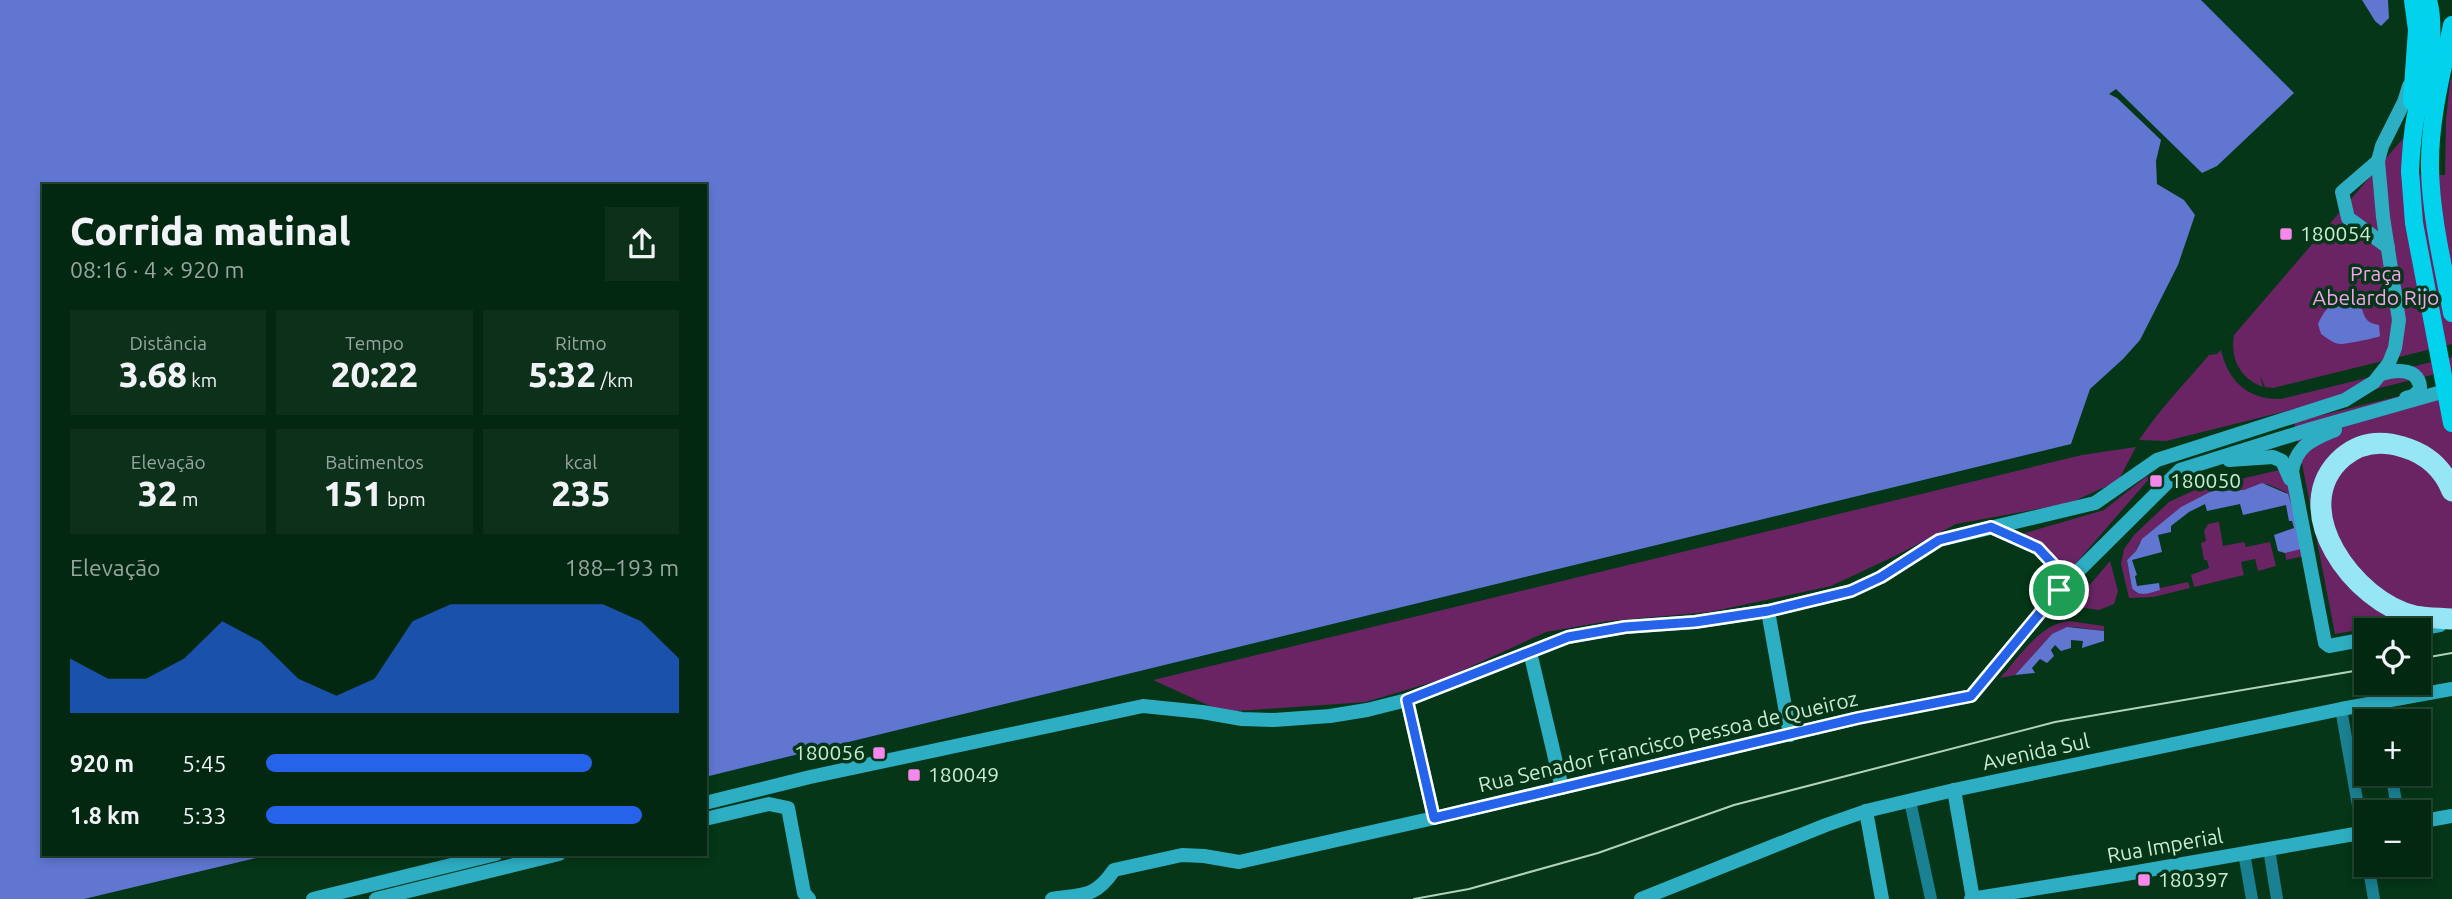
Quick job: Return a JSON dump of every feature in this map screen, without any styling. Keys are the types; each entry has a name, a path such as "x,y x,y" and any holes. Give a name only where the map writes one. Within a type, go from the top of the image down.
{"highway":[{"path":"2452,491 2432,461 2418,451 2391,443 2372,442 2351,451 2337,463 2325,483 2322,504 2323,521 2329,541 2349,573 2370,594 2413,616 2452,621"}],"main road":[{"path":"707,803 810,777 1143,706 1242,719 1274,720 1367,710 1407,700 1568,637 1625,627 1695,622 1768,611 1851,591 1881,577 1939,540 2095,503 2158,460 2345,400 2374,382 2395,348 2399,320 2378,182 2378,161 2412,78 2417,53 2413,0"},
{"path":"2428,0 2431,28 2429,57 2412,141 2410,171 2414,223 2452,423"},
{"path":"2452,25 2438,87 2430,169 2434,212 2452,313"},
{"path":"2412,78 2409,132 2412,141"},
{"path":"2378,161 2342,192 2348,218 2388,247"},
{"path":"2354,641 2329,646 2325,643 2292,471 2298,452 2314,439 2361,422 2395,401 2413,396 2420,390 2415,376 2404,370 2396,369 2381,374"},
{"name":"Rua Senador Francisco Pessoa de Queiroz","path":"1052,899 1094,892 1102,887 1114,870 1150,861 1182,855 1238,862 1858,718 1971,696 2059,590 2180,470 2452,389"},
{"path":"2217,458 2232,461 2273,457 2282,461 2297,500"},
{"path":"1991,527 2038,548 2053,564 2059,590"},
{"path":"1768,611 1790,735"},
{"path":"2431,626 2452,621"},
{"path":"1530,652 1562,788"},
{"name":"Avenida Sul","path":"1641,899 1866,811 2341,709 2452,689"},
{"path":"1407,700 1434,818"},
{"path":"809,899 804,893 788,808 793,790 810,777"},
{"path":"1954,790 1972,899"},
{"path":"707,819 769,804 788,808"},
{"path":"1866,811 1882,899"},
{"path":"2431,820 2452,817"},
{"name":"Rua Imperial","path":"1972,899 2354,834"},
{"path":"376,899 461,870 492,856"},
{"path":"313,899 546,856"}],"street":[{"path":"2379,702 2380,709"},
{"path":"2341,709 2358,800"},
{"path":"1910,801 1931,899"},
{"path":"2269,849 2277,899"},
{"path":"2244,853 2252,899"},
{"path":"2370,877 2374,899"}],"green space":[{"name":"Praça Abelardo Rijo","path":"2452,78 2452,344 2273,388 2265,387 2260,375 2263,387 2255,383 2238,367 2233,344 2234,335 2406,135 2409,174 2445,175 2446,120"},
{"path":"2221,350 2229,371 2241,386 2249,392 2269,398 2281,399 2452,357 2452,370 2166,441 2139,440 2209,355 2217,354"},
{"path":"2452,383 2452,614 2429,618 2354,618 2354,631 2335,634 2294,422"},
{"path":"2136,447 2118,481 2070,503 1956,524 1831,586 1710,612 1609,621 1546,632 1446,678 1366,702 1223,712 1153,680 2082,455"},
{"path":"2292,467 2309,555 2286,560 2285,553 2304,547 2286,492 2267,484 2244,490 2218,490 2139,543 2136,551 2127,560 2132,588 2136,593 2188,582 2190,588 2153,597 2129,598 2121,564 2124,549 2134,535 2169,502 2197,489"},
{"path":"2147,476 2149,479 2064,577 2054,555 2022,534 2104,510"},
{"path":"2219,522 2223,546 2244,542 2246,547 2270,542 2276,566 2258,571 2255,559 2241,562 2244,575 2194,587 2191,575 2209,568 2207,560 2204,560 2201,543 2206,541 2204,531 2208,524"},
{"path":"2110,561 2118,591 2114,604 2099,610 2072,606"},
{"path":"2069,621 2104,626 2104,631 2074,627 2052,634 2015,675 2000,678 2039,635 2058,623"}],"water":[{"path":"0,0 2201,0 2294,93 2217,166 2202,173 2116,89 2109,94 2117,98 2161,140 2156,161 2157,184 2184,200 2195,215 2178,265 2140,340 2090,389 2071,444 707,777 707,184 42,184 42,856 265,856 84,899 0,899"},
{"path":"2362,0 2388,0 2389,18 2381,26"},
{"path":"2344,301 2362,309 2368,320 2379,325 2380,336 2341,344 2321,334 2318,324 2325,312 2334,304"},
{"path":"2262,483 2288,494 2305,548 2285,553 2278,551 2274,535 2294,528 2292,521 2289,521 2286,505 2243,515 2240,504 2207,511 2205,504 2171,526 2171,532 2158,535 2162,552 2132,560 2137,586 2159,583 2160,590 2141,594 2132,588 2127,560 2142,539 2181,507 2212,491 2244,490"},
{"path":"2067,627 2104,631 2104,641 2082,648 2083,641 2071,640 2071,648 2061,651 2055,645 2051,650 2054,656 2047,663 2040,659 2032,668 2035,673 2015,675 2052,634"}],"tram line":[{"path":"2431,657 2452,653"},
{"path":"1414,899 1469,889 1598,853 1734,805 2055,722 2354,671"}],"place":[{"name":"180054","path":"2286,234"},
{"name":"180050","path":"2156,481"},
{"name":"180056","path":"879,753"},
{"name":"180049","path":"914,775"},
{"name":"180397","path":"2144,880"}],"route":[{"path":"1991,527 2038,548 2053,564 2059,590 1971,696 1858,718 1434,818 1407,700 1568,637 1625,627 1695,622 1768,611 1851,591 1881,577 1939,540 1991,527"}]}
